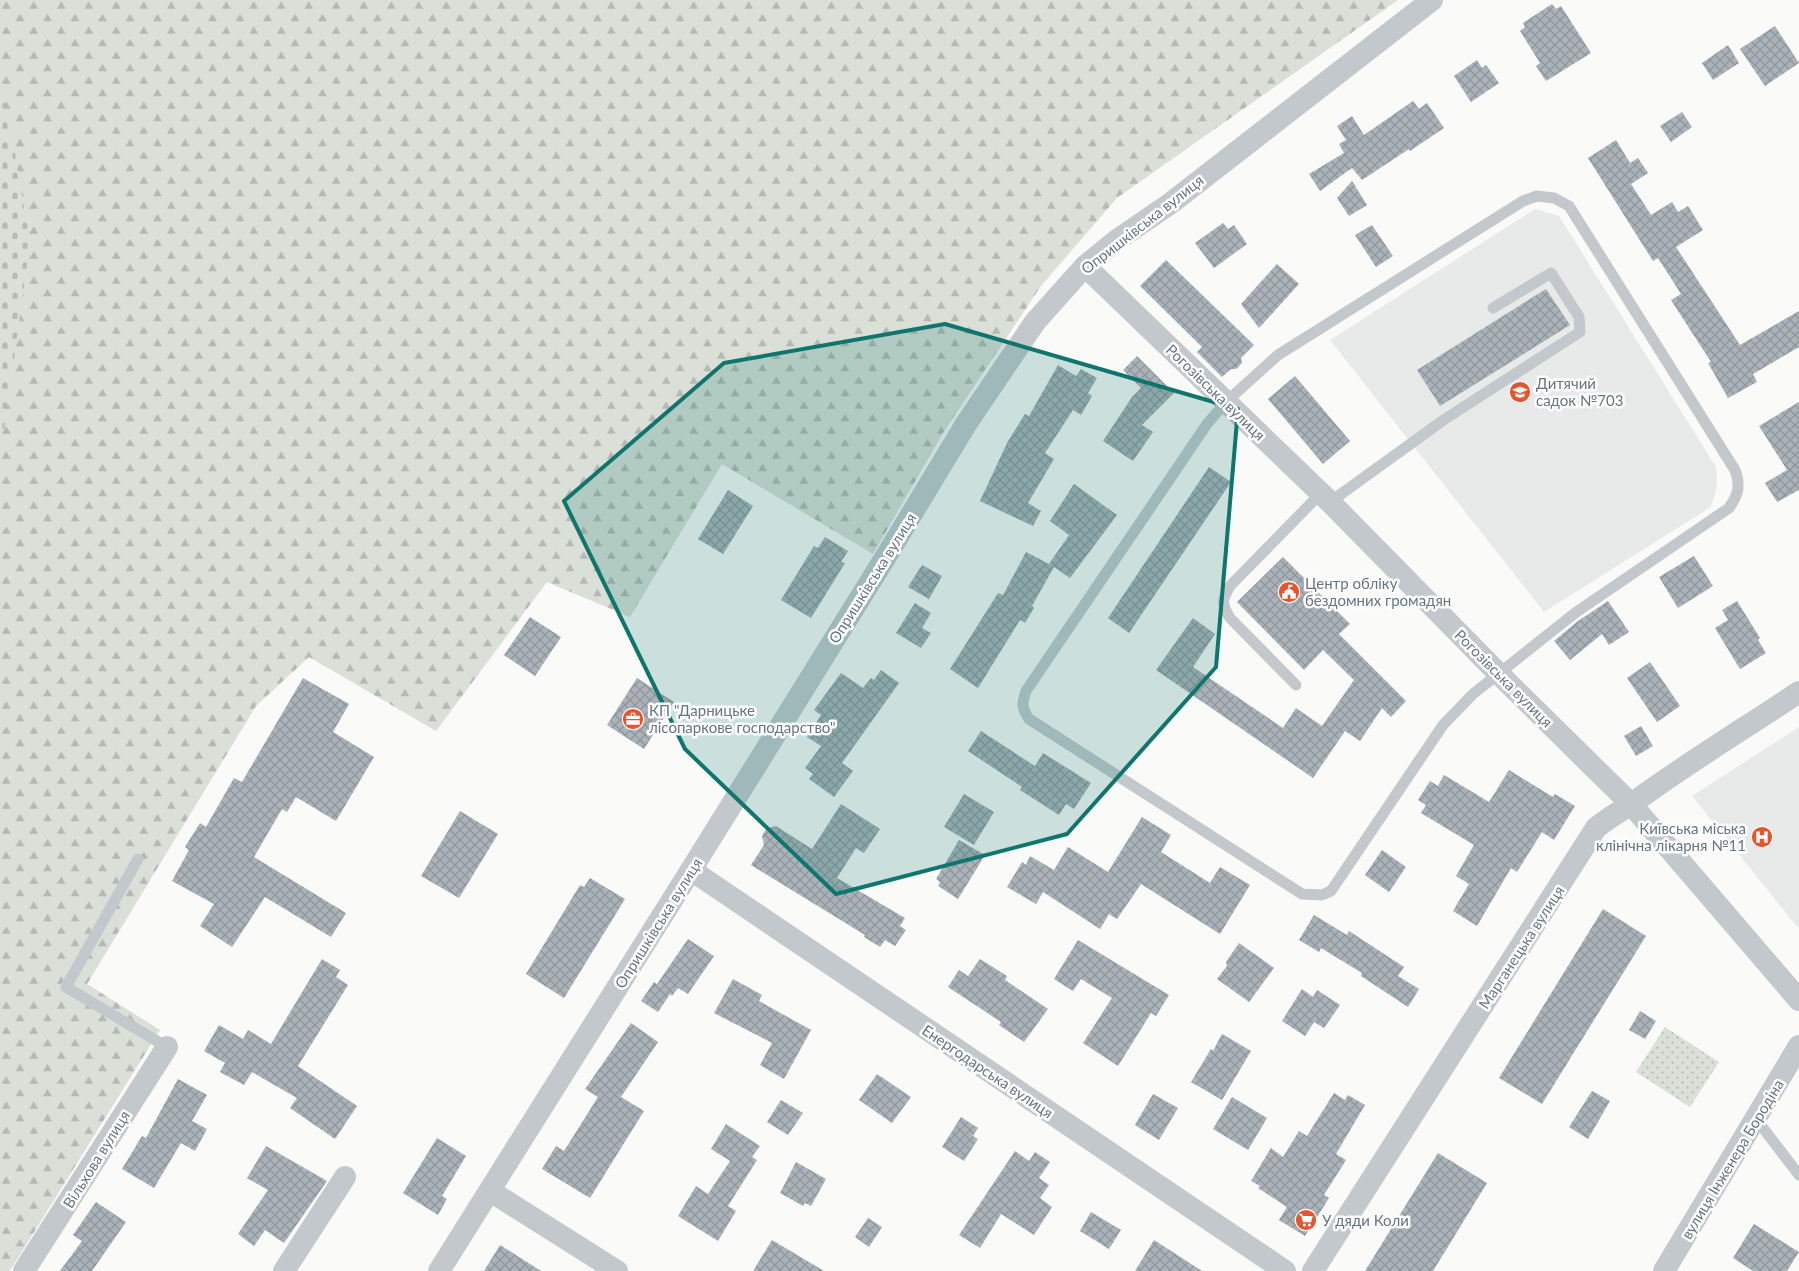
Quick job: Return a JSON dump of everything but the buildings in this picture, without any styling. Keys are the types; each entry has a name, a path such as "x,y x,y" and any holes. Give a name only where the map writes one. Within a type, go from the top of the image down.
{"street":[{"name":"Опришківська вулиця","path":"439,1271 691,870 966,424 1035,322 1085,266 1117,240 1171,203 1432,0"},
{"name":"Рогозівська вулиця","path":"1085,266 1325,498 1631,804 1799,1000"},
{"name":"Марганецька вулиця","path":"1313,1271 1596,828 1607,818 1799,692"},
{"name":"Енергодарська вулиця","path":"691,870 1285,1271"},
{"name":"вулиця Інженера Бородіна","path":"1664,1271 1799,1046"},
{"name":"Вільхова вулиця","path":"24,1271 167,1047"},
{"path":"284,1271 345,1177"},
{"path":"490,1191 617,1271"}],"lane":[{"path":"1537,196 1554,198 1569,206 1736,470 1739,481 1737,496 1729,508 1575,613 1473,694 1442,725 1331,890 1322,895 1302,894 1029,719 1024,712 1022,704 1026,690 1207,424 1226,402 1278,355 1523,201 1537,196"},
{"path":"1296,685 1230,618 1224,608 1223,598 1230,586 1325,498 1580,332 1579,317 1552,273 1493,308"},
{"path":"138,859 66,987 167,1047"},
{"path":"1756,1119 1799,1175"}],"highlighted area":[{"path":"945,324 1238,409 1216,667 1067,834 836,894 685,749 564,501 724,363"}],"shaded area":[{"name":"Дитячий садок №703","path":"1535,209 1559,216 1716,467 1717,486 1711,507 1544,612 1330,340"},
{"name":"Київська міська клінічна лікарня №11","path":"1799,727 1799,929 1692,796"}],"green space":[{"path":"0,0 1398,0 1117,198 1041,286 943,433 873,554 722,464 630,617 547,582 436,731 309,657 256,706 87,984 160,1030 11,1269 9,1271 0,1271"},
{"path":"4,89 30,243 4,430 0,428 0,90"},
{"path":"1665,1027 1719,1062 1690,1107 1636,1072"}],"place":[{"name":"Дитячий садок №703","path":"1520,392"},
{"name":"Центр обліку бездомних громадян","path":"1289,592"},
{"name":"КП \"Дарницьке лісопаркове господарство\"","path":"633,719"},
{"name":"Київська міська клінічна лікарня №11","path":"1762,837"},
{"name":"У дяди Коли","path":"1306,1220"}]}
